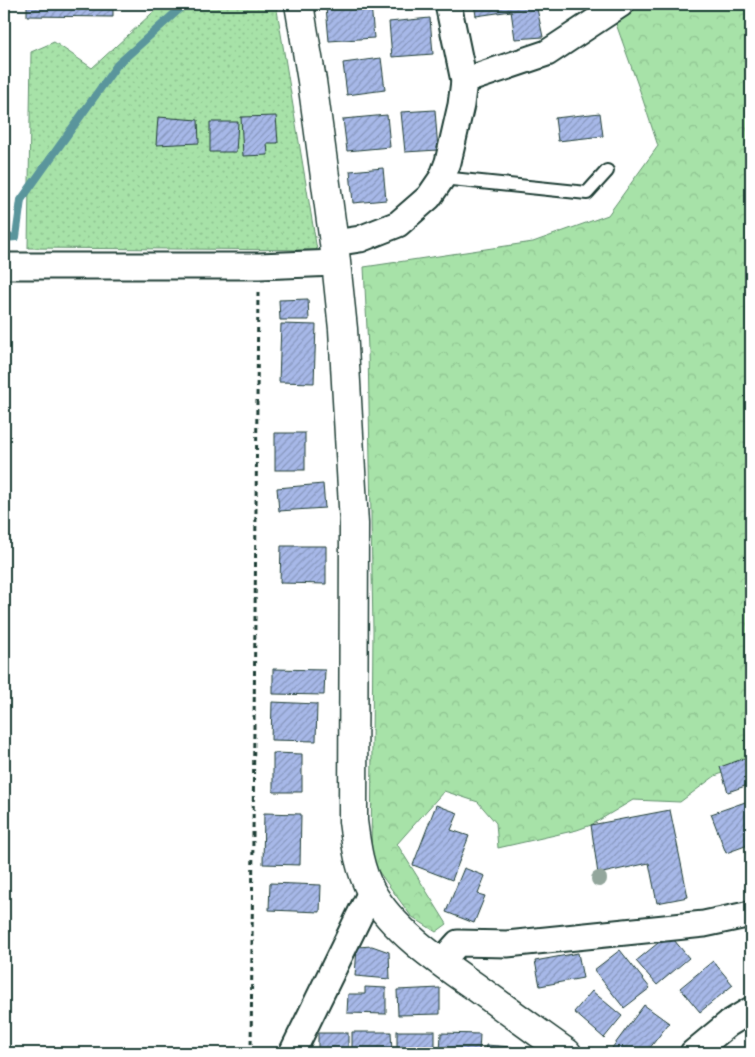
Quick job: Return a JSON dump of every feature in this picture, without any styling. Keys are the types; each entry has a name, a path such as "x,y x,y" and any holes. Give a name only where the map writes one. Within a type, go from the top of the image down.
{"street":[{"path":"299,4 312,81 343,329 354,524 353,821 356,845 363,873 371,892 394,923 441,962 567,1053"},
{"path":"4,266 259,266 335,253 360,239 398,224 429,197 442,178 448,162 459,115 464,81 448,4"},
{"path":"464,81 547,53 621,4"},
{"path":"292,1053 371,892"},
{"path":"441,962 458,942 507,944 704,924 751,914"},
{"path":"693,1053 728,1024 751,1010"}],"lane":[{"path":"442,178 587,193 607,171"}],"path":[{"path":"250,1053 259,266"}],"green space":[{"path":"162,4 276,4 317,250 28,248 31,52 54,42 92,68"},
{"path":"638,4 751,4 751,762 715,776 680,802 633,800 591,825 577,830 498,848 496,823 478,802 444,791 397,844 447,924 436,932 411,916 371,861 373,630 368,349 364,267 533,242 608,215 658,146 615,21"}],"building":[{"path":"27,4 113,4 113,17 27,16"},
{"path":"371,4 374,38 329,41 326,7"},
{"path":"474,4 536,4 543,37 515,39 511,11 476,16"},
{"path":"430,18 433,54 392,57 389,22"},
{"path":"381,58 385,90 347,95 343,63"},
{"path":"435,110 438,150 405,152 401,112"},
{"path":"600,113 603,136 558,141 555,118"},
{"path":"387,115 390,147 347,151 343,119"},
{"path":"276,116 278,143 267,143 268,155 243,156 241,117"},
{"path":"158,117 198,120 199,143 156,145"},
{"path":"210,122 238,122 236,152 210,152"},
{"path":"383,168 386,200 353,203 350,171"},
{"path":"308,299 309,320 280,320 279,300"},
{"path":"281,324 316,325 314,383 279,382"},
{"path":"275,433 305,433 305,470 275,470"},
{"path":"323,484 325,508 279,511 277,488"},
{"path":"281,546 326,546 326,584 280,583"},
{"path":"273,669 325,670 324,695 273,694"},
{"path":"272,702 317,704 316,741 271,740"},
{"path":"273,753 302,754 302,792 273,792"},
{"path":"751,756 751,784 728,792 720,767"},
{"path":"751,800 751,844 726,853 711,814"},
{"path":"436,805 458,813 451,830 469,836 452,880 413,865"},
{"path":"670,810 688,897 657,903 649,863 598,874 591,825"},
{"path":"264,813 301,814 300,865 263,864"},
{"path":"464,868 485,876 478,894 485,896 474,923 446,912"},
{"path":"270,883 321,885 320,912 269,910"},
{"path":"669,934 689,958 657,985 636,961"},
{"path":"372,946 389,952 390,979 355,976 357,947"},
{"path":"620,950 650,988 624,1008 594,970"},
{"path":"578,953 583,978 540,986 535,961"},
{"path":"713,961 733,985 700,1012 680,988"},
{"path":"365,987 386,988 386,1014 347,1013 348,994 365,994"},
{"path":"440,988 440,1014 398,1015 397,990"},
{"path":"592,991 622,1016 604,1038 574,1012"},
{"path":"644,1005 669,1023 646,1053 619,1053 612,1048"},
{"path":"397,1031 435,1031 435,1053 397,1053"},
{"path":"352,1032 391,1032 392,1053 352,1053"},
{"path":"318,1033 348,1033 348,1053 318,1053"},
{"path":"441,1033 480,1034 479,1053 440,1053"},
{"path":"486,1045 512,1047 518,1053 485,1053"}],"waterway":[{"path":"4,238 16,237 21,200 117,65 185,4"}]}
